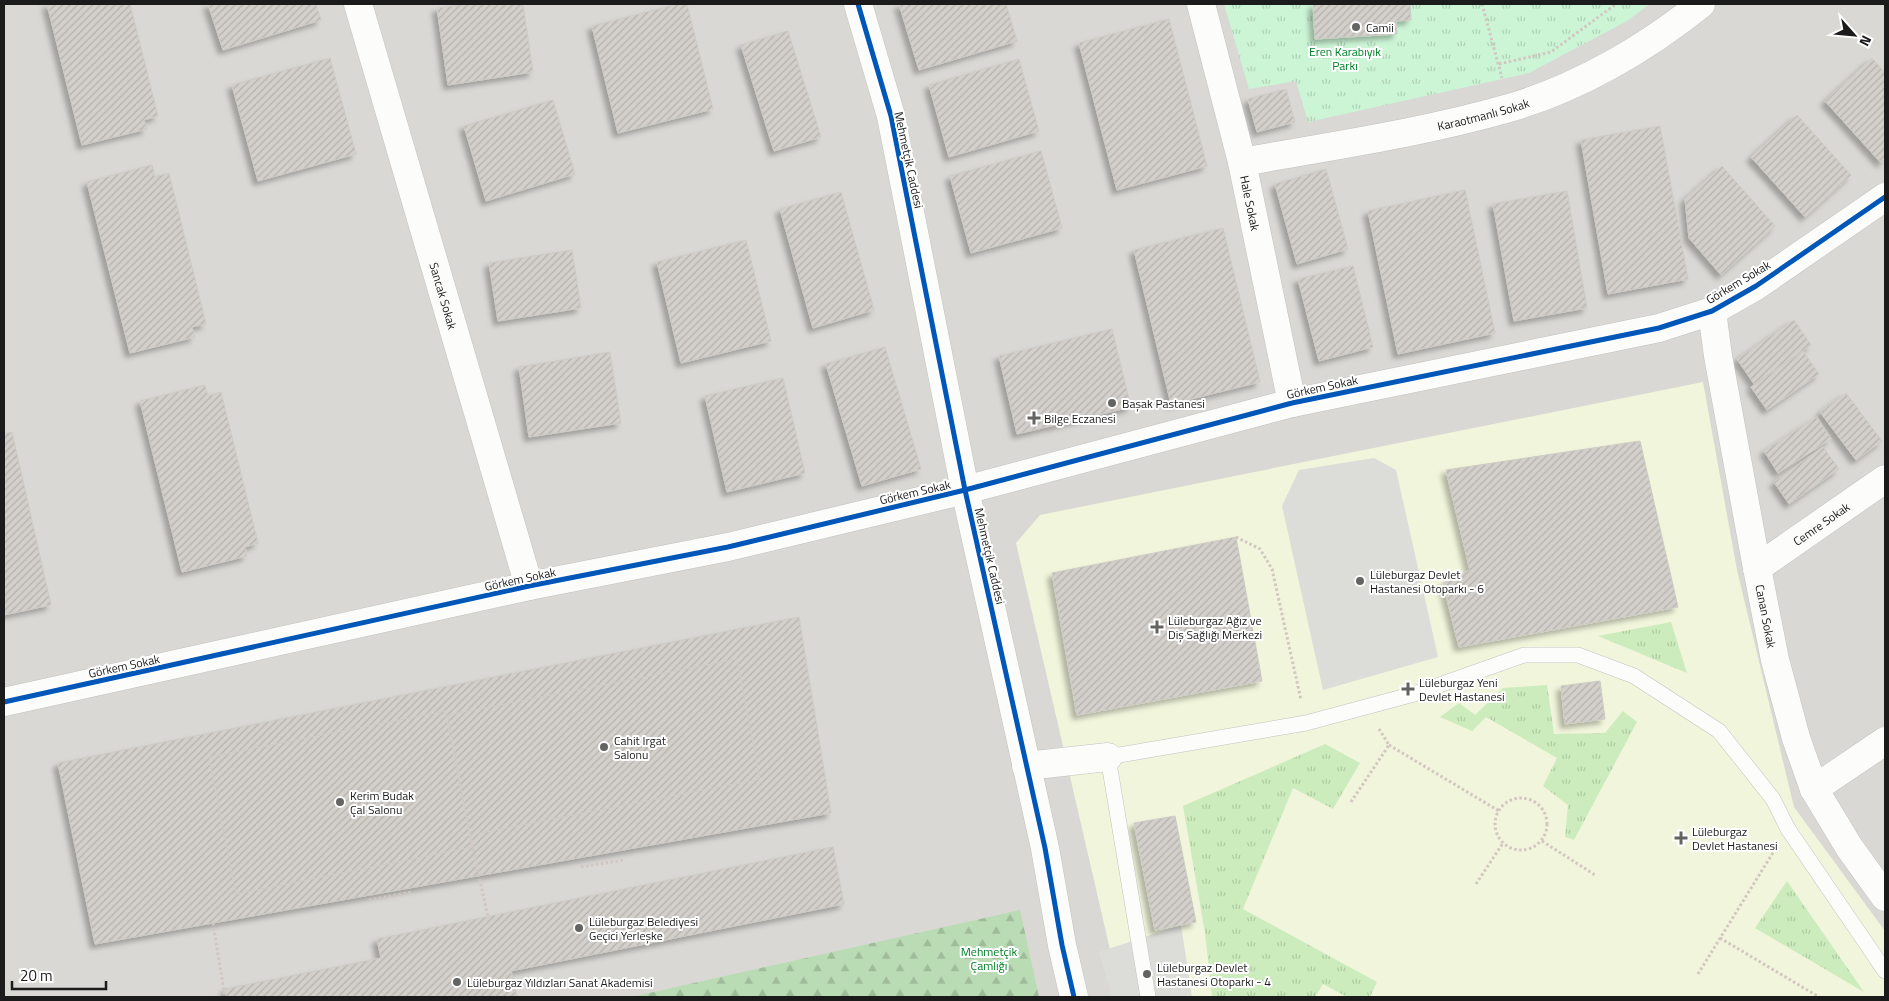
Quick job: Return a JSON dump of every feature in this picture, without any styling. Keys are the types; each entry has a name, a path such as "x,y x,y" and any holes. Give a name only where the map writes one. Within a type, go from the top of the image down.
{"street":[{"name":"Sancak Sokak","path":"358,4 529,586"},
{"name":"Mehmetçik Caddesi","path":"858,4 890,116 965,490 1045,848 1062,945 1074,997"},
{"name":"Hale Sokak","path":"1201,4 1242,162 1292,403"},
{"name":"Karaotmanlı Sokak","path":"1242,162 1440,126 1510,108 1570,85 1629,55 1701,4"},
{"name":"Görkem Sokak","path":"4,702 529,586 728,546 965,490 1292,403 1659,328 1712,311 1756,286 1885,197"},
{"name":"Canan Sokak","path":"1712,311 1718,356 1775,660 1796,738 1814,789 1849,847 1885,897"},
{"name":"Cemre Sokak","path":"1757,568 1885,479"},
{"path":"1814,789 1885,741"},
{"path":"1026,766 1108,757"}],"lane":[{"path":"1148,997 1108,757 1306,723 1414,694 1524,655 1578,655 1634,676 1719,731 1773,799 1788,829 1885,971"}],"path":[{"path":"1482,4 1510,108"},
{"path":"1499,64 1551,52 1616,4"},
{"path":"1236,537 1260,549 1272,569 1306,723"},
{"path":"1366,707 1389,745 1499,811"},
{"path":"1351,802 1389,745"},
{"path":"1528,798 1536,802 1546,816 1548,824 1542,841 1528,850 1510,848 1503,843 1495,828 1499,811 1511,800 1528,798"},
{"path":"1698,974 1788,829"},
{"path":"470,835 488,917"},
{"path":"1542,841 1595,875"},
{"path":"1476,884 1503,843"},
{"path":"582,867 624,860"},
{"path":"369,900 412,892"},
{"path":"213,923 225,997"},
{"path":"1720,938 1820,997"}],"shaded area":[{"path":"4,4 1885,4 1885,997 4,997"},
{"name":"Lüleburgaz Yeni Devlet Hastanesi","path":"1703,382 1737,570 1794,807 1885,931 1885,997 1121,997 1016,543 1040,515"},
{"name":"Lüleburgaz Devlet Hastanesi Otoparkı - 6","path":"1374,458 1396,470 1438,657 1323,690 1282,506 1299,470"},
{"name":"Lüleburgaz Devlet Hastanesi Otoparkı - 4","path":"1181,925 1192,997 1112,997 1099,952"}],"green space":[{"name":"Eren Karabıyık Parkı","path":"1224,4 1650,4 1627,21 1529,73 1308,122 1296,81 1249,89"},
{"path":"1671,622 1687,673 1598,636"},
{"path":"1547,685 1554,734 1605,733 1623,711 1637,722 1574,840 1565,837 1568,805 1543,786 1557,758 1486,717 1472,731 1440,717 1459,703 1475,715 1503,688"},
{"path":"1325,744 1360,763 1333,809 1293,788 1243,909 1377,982 1370,997 1347,997 1323,984 1315,997 1212,997 1205,933 1183,806"},
{"path":"1787,881 1864,992 1755,928"},
{"name":"Mehmetçik Çamlığı","path":"1020,910 1039,997 631,997"}],"building":[{"path":"47,4 130,4 158,116 144,120 147,129 82,145"},
{"path":"208,4 316,4 321,20 223,50"},
{"path":"467,4 523,4 533,72 448,85 437,8"},
{"path":"678,4 687,4 713,109 618,133 592,26"},
{"path":"899,4 1006,4 1017,41 919,70"},
{"name":"Camii","path":"1313,4 1410,4 1411,20 1396,21 1397,34 1315,39"},
{"path":"1169,19 1207,166 1117,190 1079,43"},
{"path":"788,31 821,137 774,151 741,45"},
{"path":"330,58 356,154 258,181 232,85"},
{"path":"1872,58 1885,73 1885,159 1881,163 1825,101"},
{"path":"1019,59 1039,131 949,157 929,85"},
{"path":"1286,89 1295,122 1257,132 1248,99"},
{"path":"553,100 575,174 486,201 464,126"},
{"path":"1797,115 1851,175 1805,217 1751,157"},
{"path":"1660,126 1688,279 1608,294 1581,140"},
{"path":"1041,151 1062,228 971,253 950,176"},
{"path":"152,165 155,177 169,173 206,324 192,327 195,337 130,353 87,182"},
{"path":"1722,166 1775,226 1721,275 1689,238 1685,199"},
{"path":"1326,169 1348,249 1297,264 1275,184"},
{"path":"1465,190 1495,333 1398,354 1368,211"},
{"path":"1567,191 1587,308 1514,321 1493,204"},
{"path":"841,192 874,310 813,328 780,209"},
{"path":"1223,228 1260,382 1171,404 1134,250"},
{"path":"746,240 771,341 681,363 657,262"},
{"path":"572,250 581,308 498,321 489,263"},
{"path":"1353,266 1373,347 1319,361 1298,279"},
{"path":"1794,320 1811,345 1754,384 1737,359"},
{"path":"1112,329 1131,407 1017,434 999,356"},
{"path":"885,347 921,469 862,486 826,364"},
{"path":"1803,351 1819,374 1767,410 1751,387"},
{"path":"610,352 621,423 529,437 519,367"},
{"path":"783,378 805,473 727,492 705,396"},
{"path":"205,385 208,396 221,392 258,543 245,547 247,556 182,572 140,401"},
{"path":"1846,393 1882,441 1856,460 1820,412"},
{"path":"1817,417 1831,439 1778,473 1764,451"},
{"path":"12,432 51,605 4,615 4,434"},
{"path":"1640,441 1678,607 1459,647 1443,583 1470,570 1446,470"},
{"path":"1823,447 1839,469 1789,504 1774,482"},
{"name":"Lüleburgaz Ağız ve Diş Sağlığı Merkezi","path":"1236,537 1262,681 1077,715 1052,573"},
{"path":"799,617 831,813 95,944 58,763"},
{"name":"Cahit Irgat Salonu","path":"737,659 760,779 470,835 448,715"},
{"path":"1600,681 1605,719 1565,724 1561,686"},
{"name":"Kerim Budak Çal Salonu","path":"445,711 472,847 236,894 209,757"},
{"path":"1175,816 1196,922 1155,930 1134,823"},
{"name":"Lüleburgaz Belediyesi Geçici Yerleşke","path":"833,847 844,904 511,971 517,997 226,997 225,989 381,958 377,939"}],"cycle path":[{"path":"858,4 891,116 965,490 1045,848 1062,945 1074,997"},
{"path":"4,702 529,586 728,547 965,490 1292,403 1659,328 1712,311 1756,286 1885,197"}],"place":[{"name":"Camii","path":"1356,27"},
{"name":"Başak Pastanesi","path":"1112,403"},
{"name":"Bilge Eczanesi","path":"1034,418"},
{"name":"Lüleburgaz Devlet Hastanesi Otoparkı - 6","path":"1360,581"},
{"name":"Lüleburgaz Ağız ve Diş Sağlığı Merkezi","path":"1157,627"},
{"name":"Lüleburgaz Yeni Devlet Hastanesi","path":"1408,689"},
{"name":"Cahit Irgat Salonu","path":"604,747"},
{"name":"Kerim Budak Çal Salonu","path":"340,802"},
{"name":"Lüleburgaz Devlet Hastanesi","path":"1681,838"},
{"name":"Lüleburgaz Belediyesi Geçici Yerleşke","path":"579,928"},
{"name":"Lüleburgaz Devlet Hastanesi Otoparkı - 4","path":"1147,974"},
{"name":"Lüleburgaz Yıldızları Sanat Akademisi","path":"457,982"}]}
